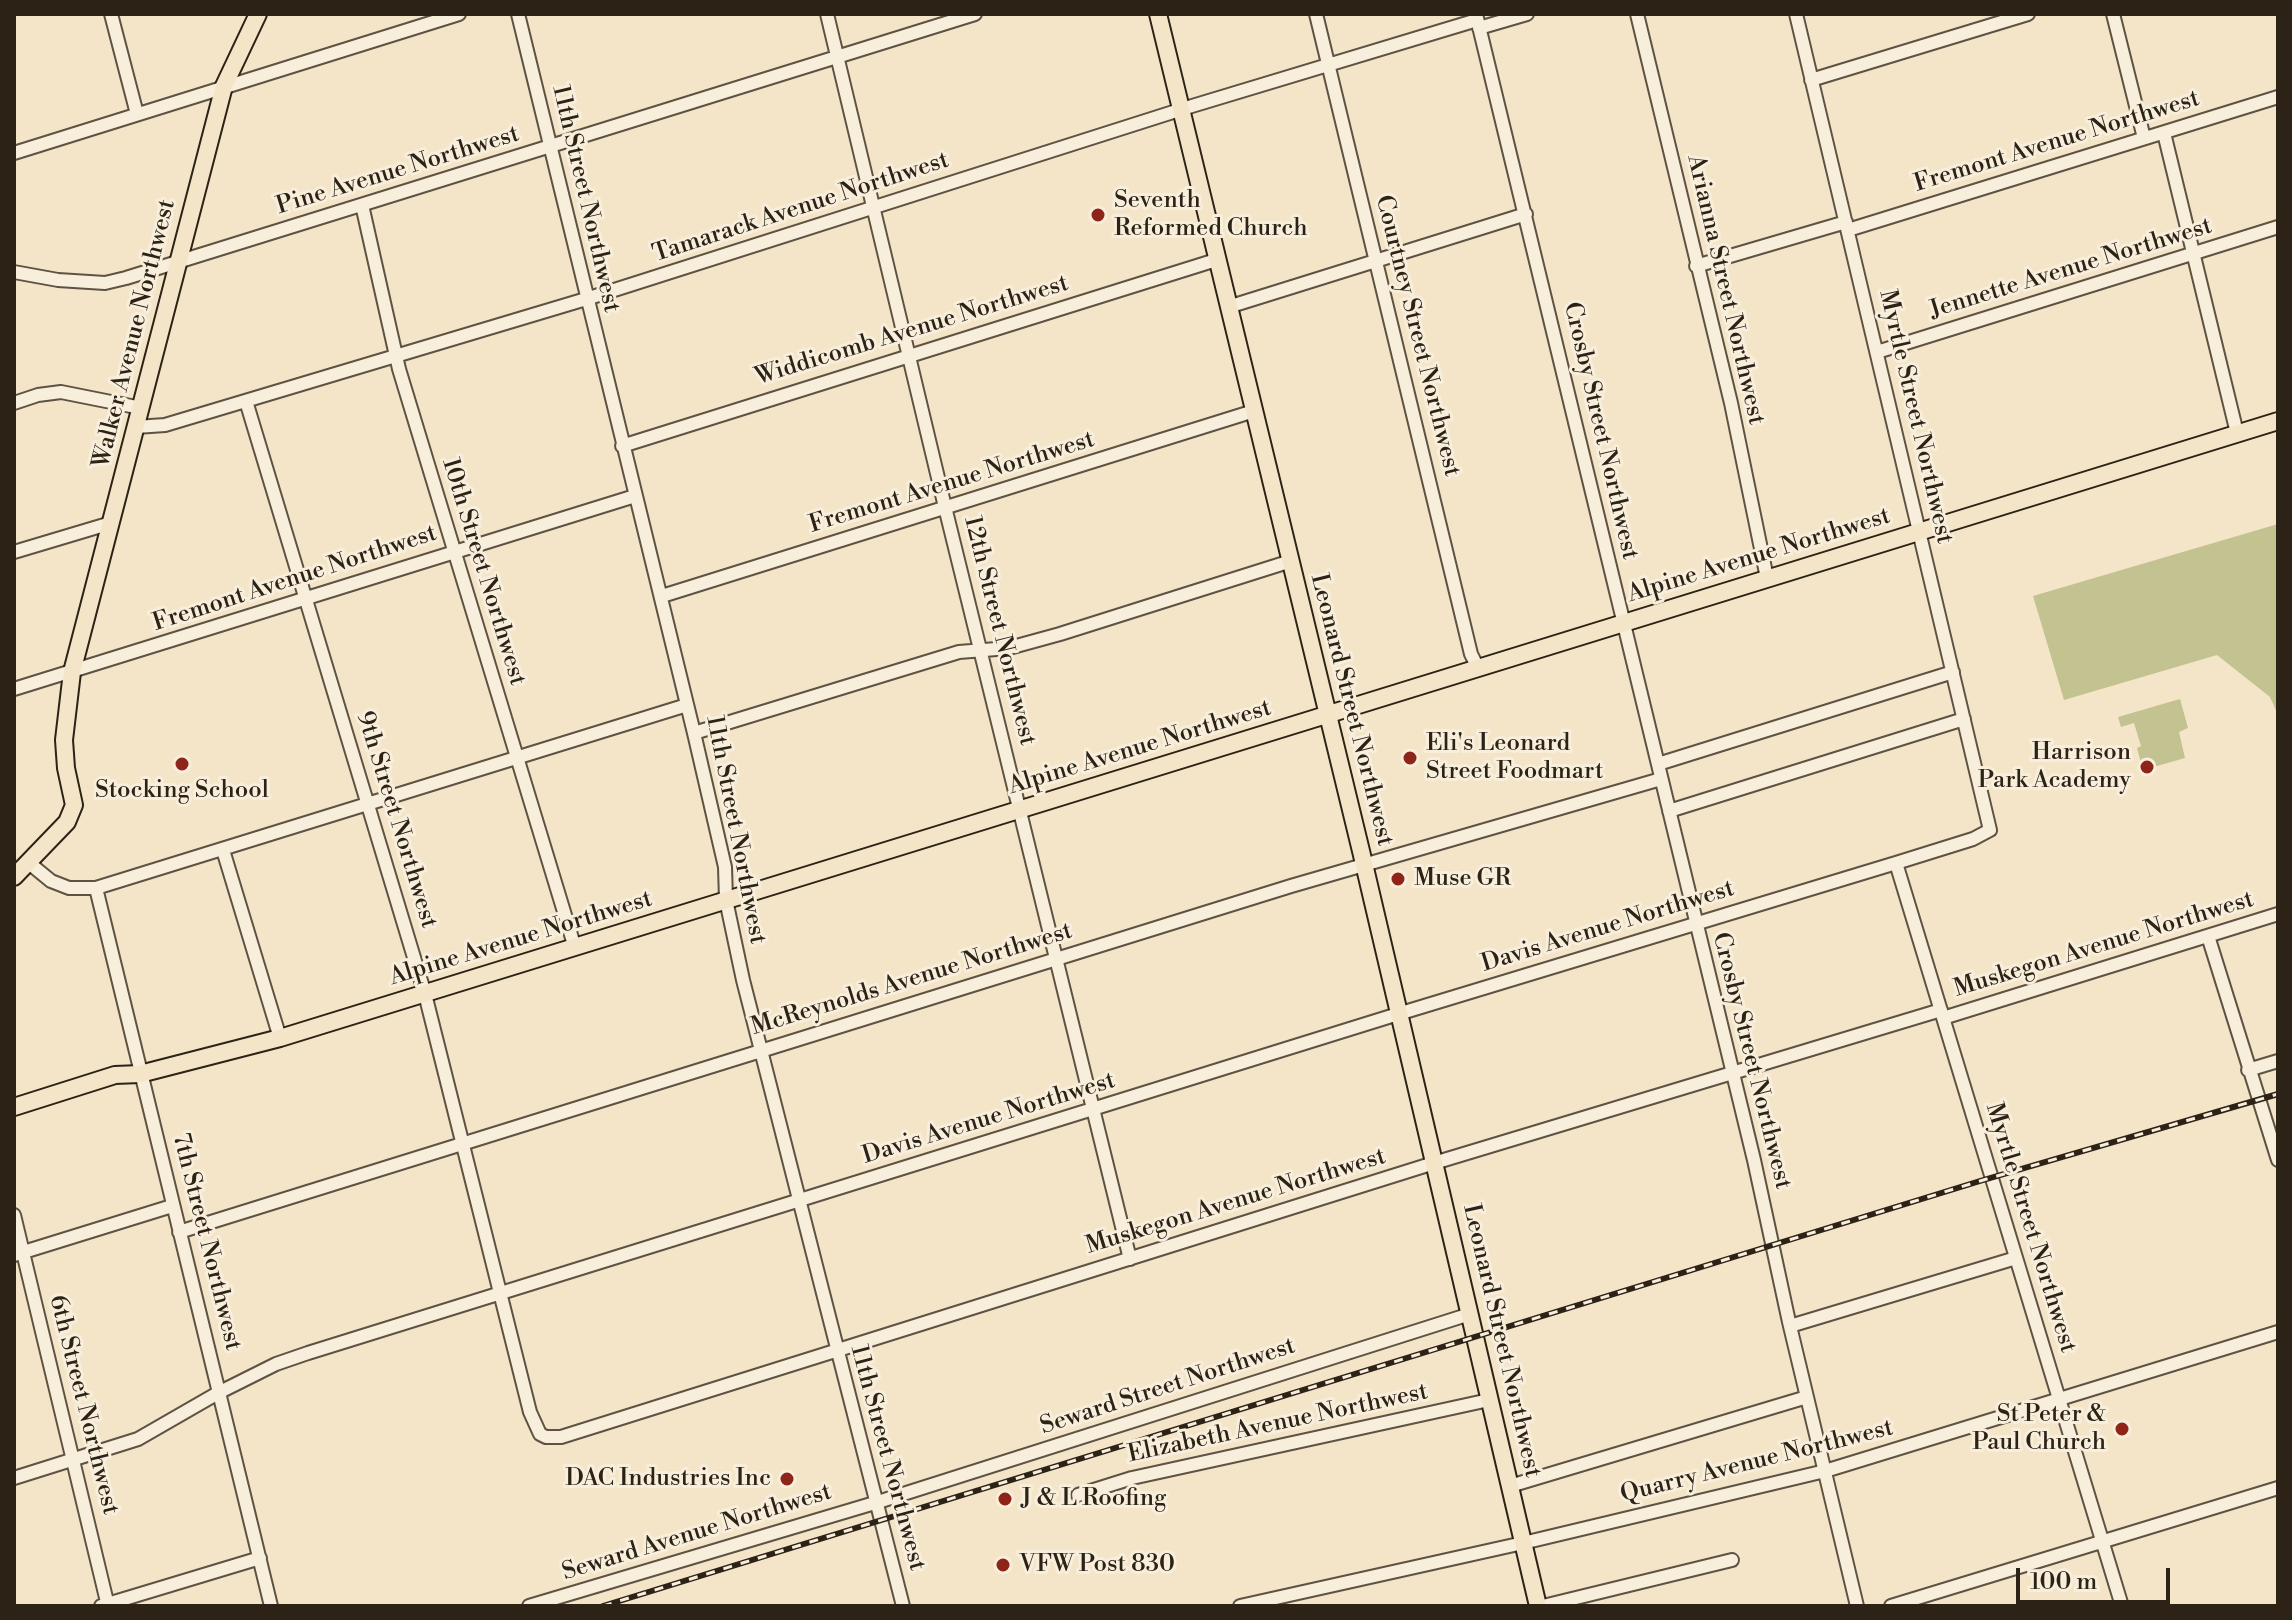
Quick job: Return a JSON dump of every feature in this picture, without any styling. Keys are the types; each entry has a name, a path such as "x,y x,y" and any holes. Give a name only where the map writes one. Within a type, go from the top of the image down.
{"main road":[{"name":"Walker Avenue Northwest","path":"72,672 224,86 258,14"},
{"name":"Leonard Street Northwest","path":"1158,14 1364,864 1523,1543 1541,1606"},
{"name":"Alpine Avenue Northwest","path":"14,1107 115,1075 140,1074 280,1038 2278,421"},
{"path":"14,877 67,822 74,805 64,740 72,672"}],"street":[{"path":"111,14 137,114"},
{"path":"14,153 459,14"},
{"name":"11th Street Northwest","path":"518,14 622,446 662,596 725,867 726,900 760,1050 903,1606"},
{"name":"12th Street Northwest","path":"827,14 1130,1259"},
{"name":"Pine Avenue Northwest","path":"14,272 58,280 105,283 975,14"},
{"name":"Courtney Street Northwest","path":"1316,14 1469,645 1478,668"},
{"name":"Tamarack Avenue Northwest","path":"136,427 165,425 586,299 1328,65 1477,21 1527,14"},
{"name":"Arianna Street Northwest","path":"1637,14 1731,403 1767,578"},
{"name":"Myrtle Street Northwest","path":"1796,14 1990,830"},
{"path":"1811,80 2028,14"},
{"path":"2113,14 2144,138"},
{"name":"Crosby Street Northwest","path":"1477,21 1732,1072 1857,1606"},
{"name":"Fremont Avenue Northwest","path":"1696,266 1847,226 2278,97"},
{"path":"2164,133 2237,433"},
{"name":"10th Street Northwest","path":"362,205 396,356 575,948"},
{"path":"1228,307 1526,214"},
{"name":"Jennette Avenue Northwest","path":"1877,352 2278,227"},
{"name":"Widdicomb Avenue Northwest","path":"622,446 1216,260"},
{"path":"14,403 61,392 141,408"},
{"name":"9th Street Northwest","path":"246,401 425,994 534,1424 546,1437"},
{"name":"Fremont Avenue Northwest","path":"662,596 1254,411"},
{"name":"Fremont Avenue Northwest","path":"14,689 635,496"},
{"path":"14,552 111,523"},
{"path":"694,733 959,652 1009,648 1060,634 1291,561"},
{"path":"1658,764 1953,672"},
{"path":"29,863 51,881 69,888 96,888 687,705"},
{"path":"1669,811 1964,719"},
{"name":"McReynolds Avenue Northwest","path":"179,1232 1056,958 1364,864 1661,779"},
{"name":"Davis Avenue Northwest","path":"14,1478 138,1439 276,1364 1398,1014 1896,863 1973,839 1990,830"},
{"path":"223,850 280,1038"},
{"name":"Myrtle Street Northwest","path":"1896,863 2122,1606"},
{"name":"7th Street Northwest","path":"96,888 271,1606"},
{"name":"Muskegon Avenue Northwest","path":"546,1437 561,1437 1732,1072 1942,1014 2278,914"},
{"path":"2208,936 2278,1160"},
{"path":"2248,1070 2278,1061"},
{"path":"18,1254 172,1206"},
{"name":"6th Street Northwest","path":"14,1215 18,1254 73,1460 106,1605"},
{"path":"1790,1326 2016,1258"},
{"name":"Seward Street Northwest","path":"878,1502 1470,1314"},
{"name":"Quarry Avenue Northwest","path":"1240,1606 1825,1471 2278,1332"},
{"path":"1510,1486 1807,1397"},
{"name":"Elizabeth Avenue Northwest","path":"1078,1495 1132,1478 1489,1400"},
{"path":"1891,1606 2278,1488"},
{"name":"Seward Avenue Northwest","path":"529,1606 878,1502"},
{"path":"106,1605 260,1558"},
{"path":"1541,1606 1732,1560"}],"shaded area":[{"path":"2278,524 2278,715 2270,697 2217,655 2064,700 2033,596"},
{"path":"2180,699 2188,728 2179,732 2185,758 2143,770 2137,748 2141,746 2134,723 2121,727 2118,717"}],"railway":[{"path":"603,1606 1980,1181 2278,1094"}],"place":[{"name":"Seventh Reformed Church","path":"1098,215"},
{"name":"Eli's Leonard Street Foodmart","path":"1410,758"},
{"name":"Stocking School","path":"182,764"},
{"name":"Harrison Park Academy","path":"2147,767"},
{"name":"Muse GR","path":"1398,879"},
{"name":"St Peter & Paul Church","path":"2122,1429"},
{"name":"DAC Industries Inc","path":"787,1479"},
{"name":"J & L Roofing","path":"1005,1499"},
{"name":"VFW Post 830","path":"1003,1565"}]}
